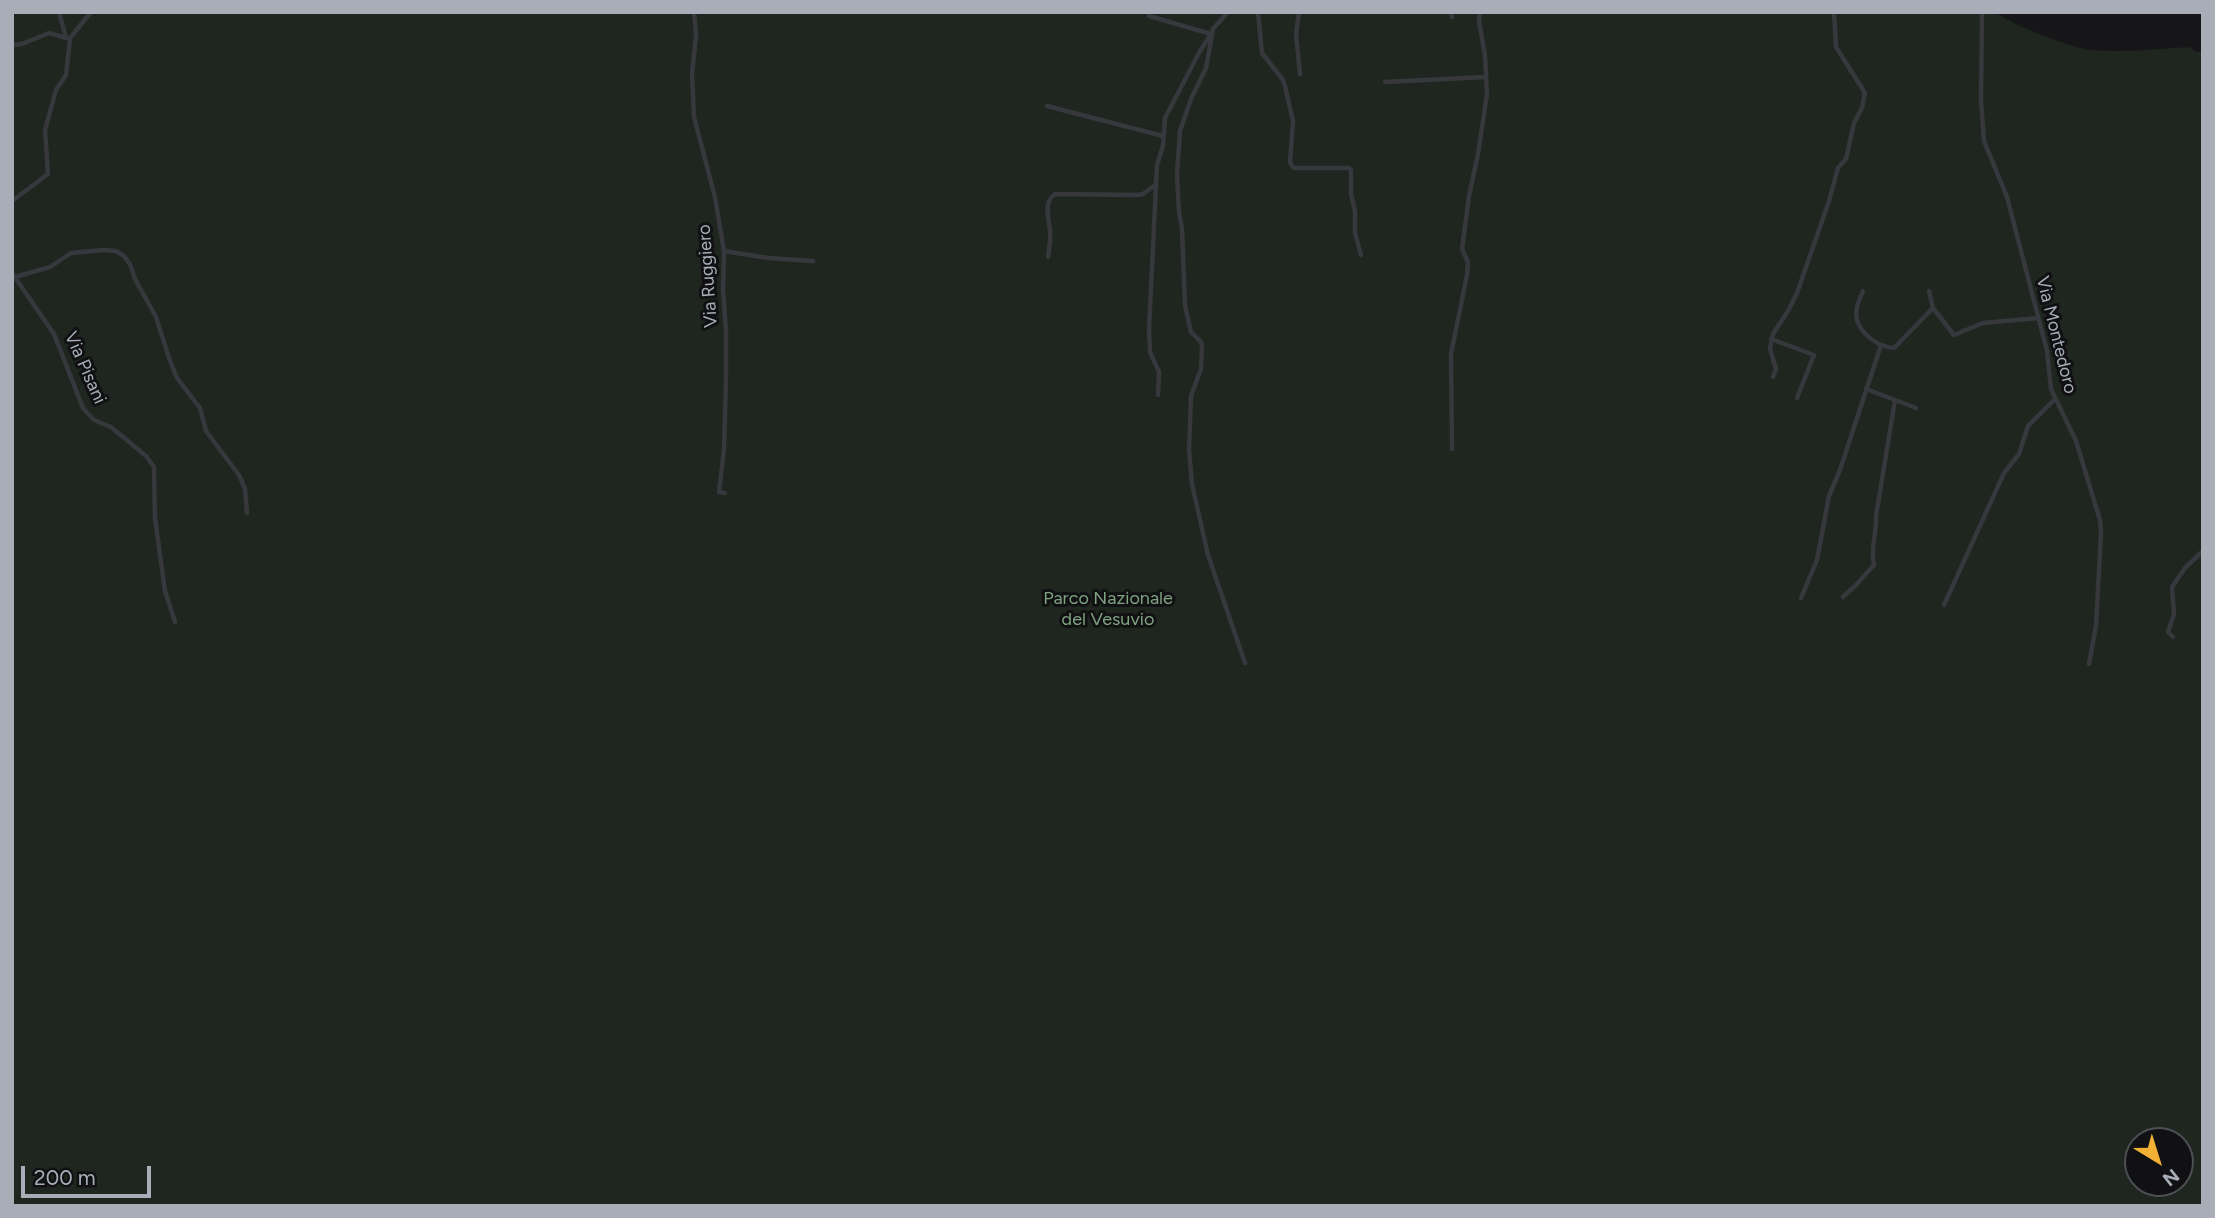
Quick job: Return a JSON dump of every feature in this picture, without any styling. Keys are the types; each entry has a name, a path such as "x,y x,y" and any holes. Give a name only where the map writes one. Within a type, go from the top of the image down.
{"street":[{"path":"12,201 48,174 45,130 56,90 66,75 68,38 59,12"},
{"path":"68,38 91,12"},
{"name":"Via Ruggiero","path":"694,12 694,117 715,197 724,251 726,379 724,449 719,492 725,493"},
{"path":"1158,396 1159,372 1151,356 1149,340 1156,184 1165,118 1200,51 1228,12"},
{"path":"1258,12 1262,53 1283,80 1293,121 1290,163 1294,168 1350,169 1350,194 1361,256"},
{"path":"1299,12 1296,34 1300,74"},
{"path":"1452,449 1451,354 1468,262 1462,251 1464,222 1487,94 1480,12"},
{"path":"1773,377 1776,369 1770,349 1773,334 1797,293 1838,168 1846,159 1854,122 1862,108 1865,93 1836,47 1834,12"},
{"name":"Via Montedoro","path":"1982,12 1981,100 1984,141 2007,197 2047,351 2049,382 2076,441 2100,520 2096,626 2089,664"},
{"path":"1149,16 1211,35"},
{"path":"12,45 22,44 49,33 68,38"},
{"path":"1211,35 1206,68 1180,131 1178,160 1185,306 1191,332 1201,342 1202,347 1201,369 1191,396 1189,450 1192,484 1208,555 1245,663"},
{"path":"1385,82 1485,77"},
{"path":"1047,106 1163,136"},
{"path":"1048,257 1051,232 1048,200 1051,195 1137,195 1143,194 1156,184"},
{"path":"13,275 50,267 71,253 85,250 116,251 124,256 156,317 177,378 200,408 206,431 239,475 245,489 247,513"},
{"path":"724,251 813,261"},
{"name":"Via Pisani","path":"13,275 54,334 83,408 94,420 111,427 146,456 154,467 155,518 165,590 174,622"},
{"path":"1863,291 1857,307 1859,320 1866,334 1881,345 1894,348 1933,308"},
{"path":"1929,291 1933,308 1954,335 1983,323 2038,318"},
{"path":"1772,339 1814,355 1797,398"},
{"path":"1801,598 1814,568 1825,509 1881,345"},
{"path":"1866,389 1916,408"},
{"path":"1944,605 2004,473 2019,454 2028,426 2055,399"},
{"path":"1843,597 1874,565 1872,556 1877,529 1876,516 1895,400"},
{"path":"2173,637 2168,632 2174,614 2172,587 2185,568 2203,551"}],"green space":[{"name":"Parco Nazionale del Vesuvio","path":"12,12 1995,12 2027,29 2091,50 2189,47 2196,52 2203,51 2203,1206 12,1206"}]}
